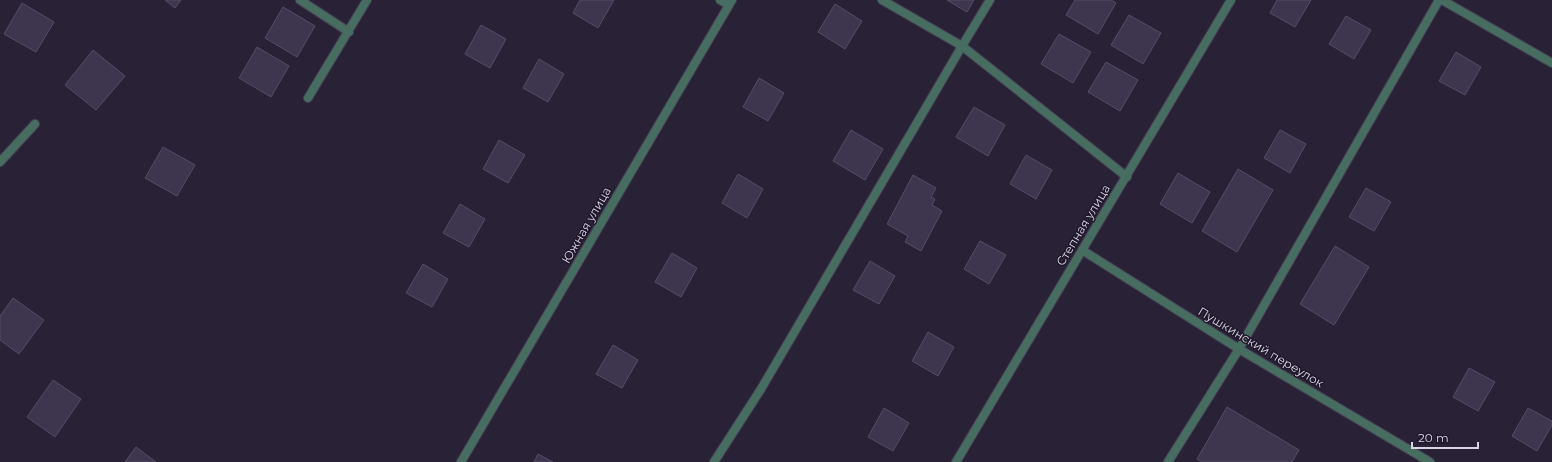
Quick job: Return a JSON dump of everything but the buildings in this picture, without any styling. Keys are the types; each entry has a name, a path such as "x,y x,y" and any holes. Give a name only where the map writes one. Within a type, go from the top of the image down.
{"street":[{"path":"300,0 349,32"},
{"path":"308,98 367,0"},
{"path":"720,0 730,3"},
{"path":"882,0 962,46 1127,177"},
{"path":"714,462 761,389 990,0"},
{"name":"Степная улица","path":"956,462 1231,0"},
{"path":"1168,462 1239,349 1441,0 1552,64"},
{"name":"Южная улица","path":"461,462 730,3"},
{"path":"0,162 35,124"},
{"name":"Пушкинский переулок","path":"1082,250 1239,349 1430,462"}]}
